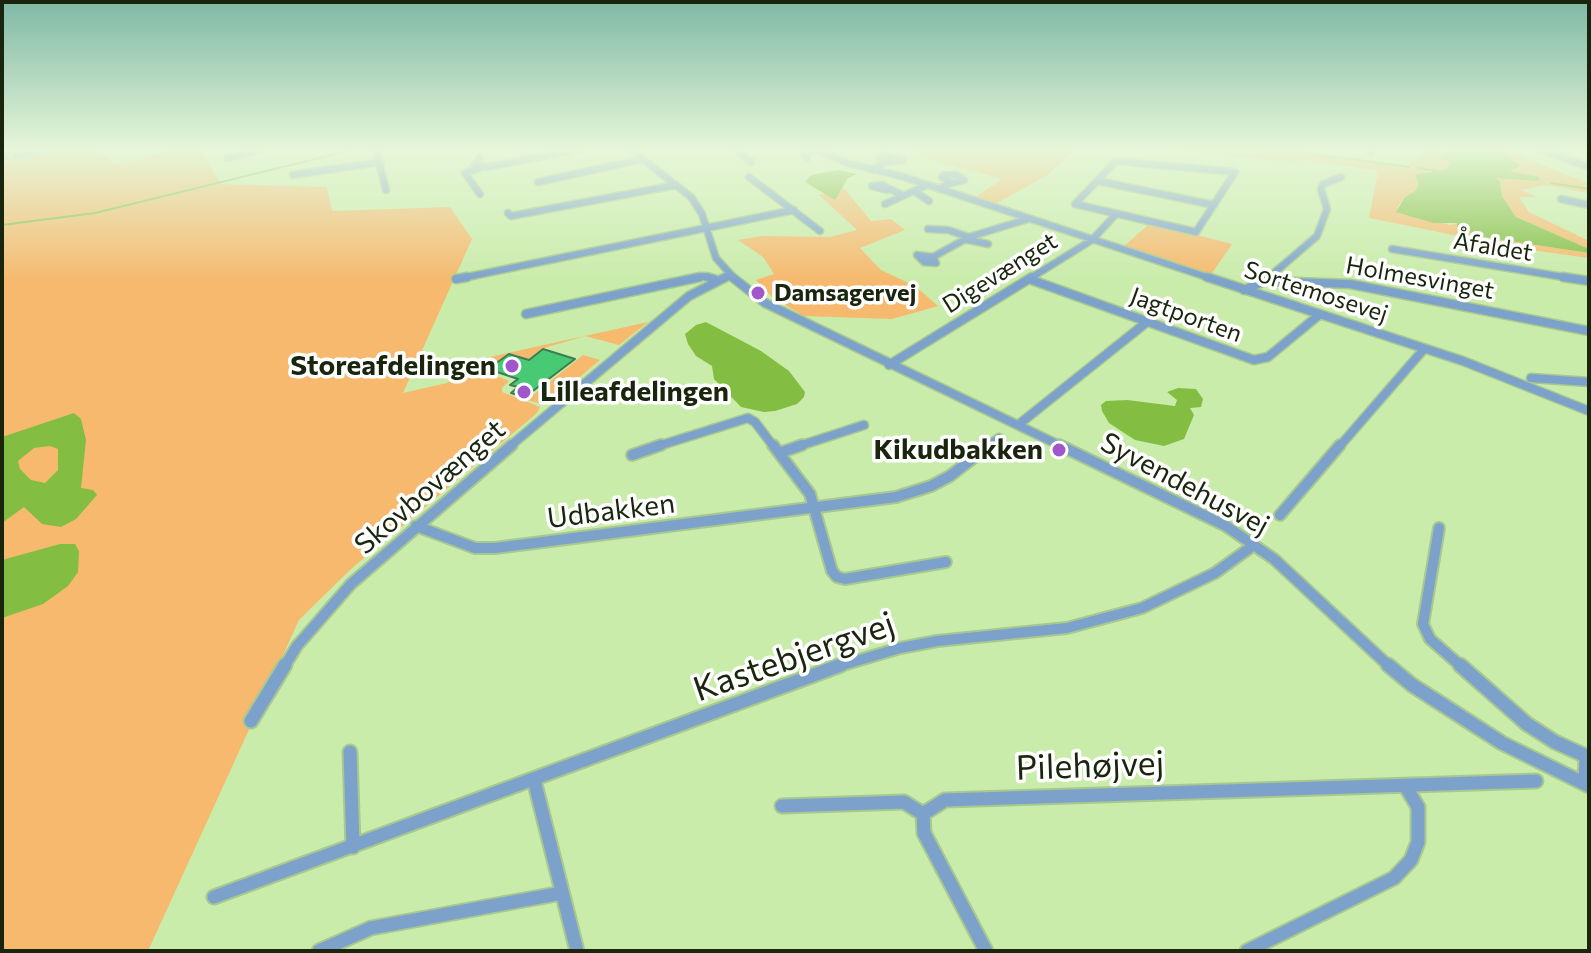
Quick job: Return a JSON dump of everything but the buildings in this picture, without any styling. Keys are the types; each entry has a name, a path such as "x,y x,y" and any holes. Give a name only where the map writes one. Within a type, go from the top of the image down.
{"street":[{"path":"508,213 511,216 631,193"},
{"path":"685,193 698,206 711,250 730,275"},
{"path":"771,193 820,231"},
{"path":"897,193 902,195"},
{"path":"885,204 909,193"},
{"path":"918,193 929,201"},
{"name":"Sortemosevej","path":"956,193 1424,349 1528,385 1589,411"},
{"path":"1086,193 1075,204 1196,232 1221,193"},
{"path":"1158,193 1214,205"},
{"path":"1265,281 1317,236 1327,209 1322,193"},
{"path":"1561,199 1589,205"},
{"path":"456,279 794,210"},
{"name":"Digevænget","path":"889,365 1092,240 1116,214"},
{"path":"933,257 967,238 1028,219"},
{"path":"981,226 1015,231"},
{"path":"928,229 948,230 988,244"},
{"name":"Åfaldet","path":"1392,249 1589,281"},
{"name":"Skovbovænget","path":"251,721 297,646 324,611 416,526 689,296 730,275"},
{"name":"Syvendehusvej","path":"730,275 787,316 1199,511 1254,545 1304,585 1368,649 1412,685 1502,743 1587,785 1588,757 1555,742 1527,724 1430,639 1423,624 1439,528"},
{"path":"526,314 704,276 717,280"},
{"name":"Jagtporten","path":"1029,279 1254,360 1268,357 1319,315"},
{"name":"Holmesvinget","path":"1244,290 1265,281 1318,281 1379,288 1589,331"},
{"path":"1018,425 1147,322"},
{"path":"1280,515 1424,349"},
{"path":"1531,378 1589,382"},
{"name":"Udbakken","path":"632,455 748,418 755,422 810,494 832,571 837,577 845,579 946,562"},
{"path":"779,453 864,425"},
{"name":"Udbakken","path":"416,526 475,548 495,548 896,497 950,476 999,438"},
{"name":"Kastebjergvej","path":"214,897 847,663 900,648 1067,628 1121,614 1215,573 1254,545"},
{"path":"350,752 353,847"},
{"path":"534,780 577,951"},
{"name":"Pilehøjvej","path":"923,814 945,800 1536,781"},
{"path":"1247,951 1394,878 1411,860 1418,842 1418,807 1406,787"},
{"path":"782,806 904,802 923,814 924,833 986,951"},
{"path":"319,951 339,947 371,928 562,893"}],"shaded area":[{"path":"2,193 328,193 332,211 450,207 472,239 403,393 447,383 485,358 648,322 619,345 585,336 541,349 529,359 510,353 484,371 509,381 502,392 540,407 536,414 352,568 299,620 148,951 2,951"},
{"path":"824,193 839,193 835,200"},
{"path":"848,193 871,221 891,219 905,230 860,248 881,270 915,286 938,306 892,319 804,316 772,297 756,280 774,274 763,257 738,240 762,236 830,237 857,230 819,195"},
{"path":"981,193 1014,193 995,204 974,198"},
{"path":"1374,193 1411,193 1397,208 1450,225 1457,223 1457,228 1483,237 1589,253 1589,258 1523,249 1369,218"},
{"path":"1411,193 1502,193 1516,217 1589,249 1589,253 1483,237 1457,228 1457,223 1434,223 1396,212"},
{"path":"1502,193 1529,193 1537,197 1519,197 1529,212 1589,241 1589,249 1516,217"},
{"path":"1150,223 1232,244 1210,276 1122,248"},
{"path":"706,322 761,351 789,371 805,392 804,397 797,404 775,411 741,407 714,379 712,366 696,356 688,344 685,334"},
{"path":"583,355 600,360 550,402 542,404 527,400"},
{"path":"1178,388 1196,389 1203,399 1201,407 1190,408 1194,415 1184,439 1164,446 1135,440 1109,423 1102,411 1101,405 1106,401 1127,400 1175,406 1177,400 1167,392"},
{"path":"74,413 81,419 86,440 81,488 93,490 97,495 76,519 61,527 42,524 24,507 2,523 2,437","holes":["50,446 58,449 58,470 45,483 31,480 20,469 18,461 34,448"]},
{"path":"60,544 75,544 79,551 78,572 68,586 43,604 2,618 2,560"}],"waterway":[{"path":"2,225 95,213 175,193"}],"place":[{"name":"Damsagervej","path":"758,293"},
{"name":"Storeafdelingen","path":"512,366"},
{"name":"Lilleafdelingen","path":"524,392"},
{"name":"Kikudbakken","path":"1059,450"}]}
